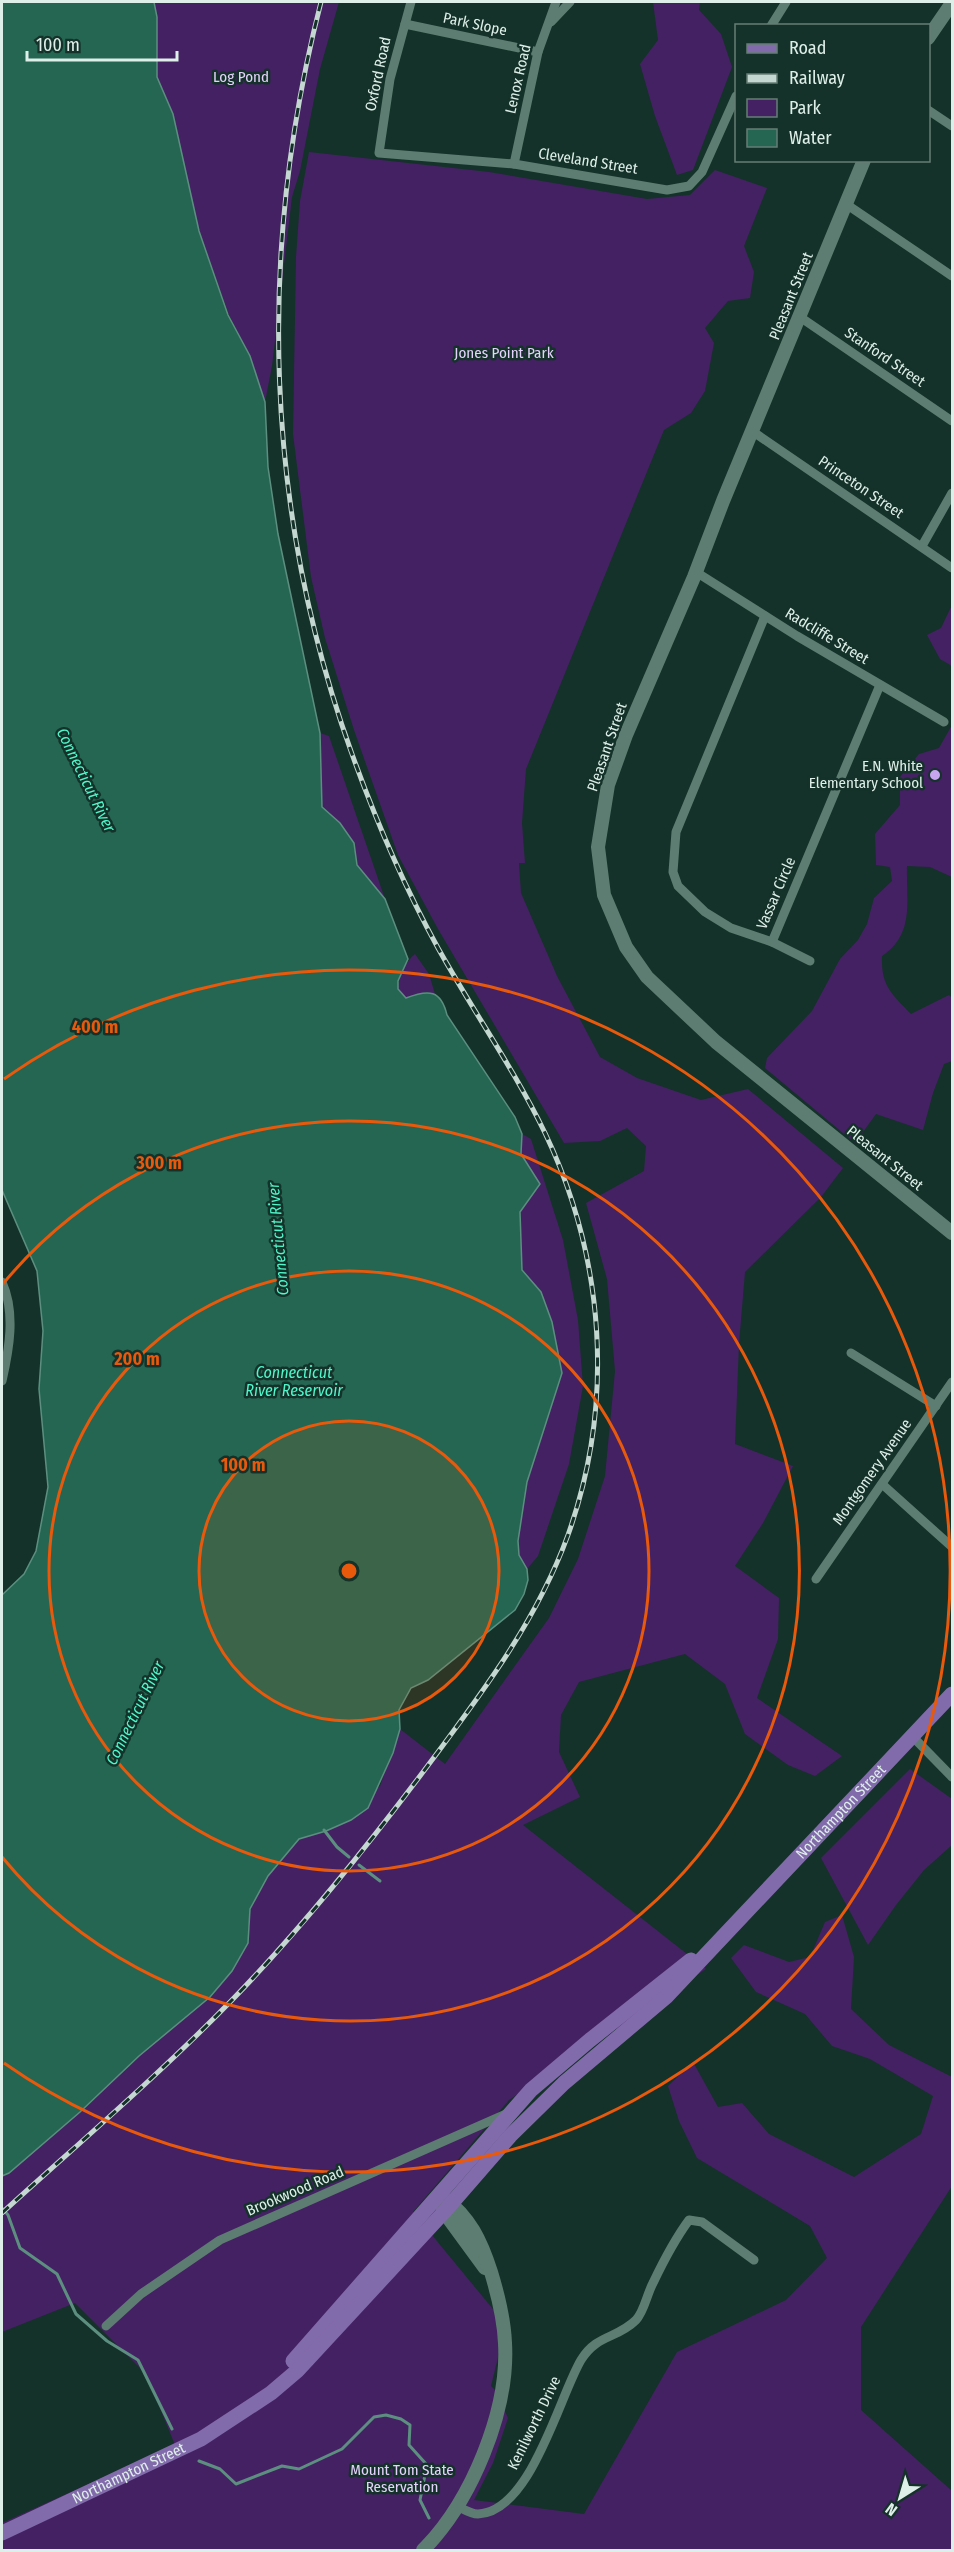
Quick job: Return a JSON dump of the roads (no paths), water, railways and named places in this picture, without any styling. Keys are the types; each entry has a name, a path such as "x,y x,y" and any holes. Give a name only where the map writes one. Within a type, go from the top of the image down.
{"main road":[{"name":"Northampton Street","path":"729,1929 952,1694"},
{"path":"445,2203 513,2110 558,2066 729,1929"},
{"path":"445,2203 542,2103 666,1997 729,1929"},
{"name":"Northampton Street","path":"2,2533 201,2439 250,2408 445,2203"}],"street":[{"name":"Oxford Road","path":"379,153 390,79 411,2"},
{"name":"Lenox Road","path":"514,164 538,52 556,2"},
{"path":"550,22 570,2"},
{"path":"772,24 786,2"},
{"path":"930,35 952,3"},
{"name":"Park Slope","path":"405,24 538,52"},
{"name":"Cleveland Street","path":"379,153 514,164 667,190 689,186 702,172 735,98"},
{"path":"930,111 952,126"},
{"name":"Pleasant Street","path":"863,162 696,572 626,735 608,785 598,847 604,895 626,947 647,977 676,1007 749,1069 952,1233"},
{"path":"846,204 952,276"},
{"name":"Stanford Street","path":"800,317 952,421"},
{"name":"Princeton Street","path":"753,431 952,568"},
{"path":"922,546 952,493"},
{"name":"Radcliffe Street","path":"696,572 765,616 944,722"},
{"name":"Vassar Circle","path":"765,616 676,832 673,873 678,886 705,912 731,928 772,942 880,685"},
{"path":"772,942 810,961"},
{"path":"2,1282 6,1291 10,1323 7,1358 2,1381"},
{"path":"851,1353 936,1406"},
{"name":"Montgomery Avenue","path":"816,1579 952,1382"},
{"path":"882,1484 952,1547"},
{"path":"913,1737 952,1777"},
{"name":"Brookwood Road","path":"106,2326 141,2294 220,2240 513,2110"},
{"path":"423,2550 457,2506 476,2473 494,2422 503,2385 506,2345 498,2293 445,2203"},
{"name":"Kenilworth Drive","path":"457,2506 477,2514 490,2511 512,2496 530,2472 581,2360 596,2342 618,2332 637,2319 652,2284 689,2220 702,2222 754,2260"}],"water":[{"name":"Connecticut River Reservoir","path":"2,2 154,2 157,17 157,77 173,114 199,231 228,315 250,356 265,402 268,467 278,534 320,733 322,807 340,823 354,843 357,865 385,899 408,959 398,981 398,989 406,998 421,993 437,996 447,1015 515,1117 522,1134 521,1154 540,1184 520,1212 522,1270 541,1292 552,1322 562,1373 527,1482 518,1541 519,1555 527,1569 528,1580 524,1594 515,1610 428,1680 411,1688 399,1710 400,1729 393,1753 368,1808 351,1820 299,1839 268,1876 250,1909 248,1943 232,1971 210,1997 139,2056 80,2112 9,2173 2,2176 2,1595 24,1574 36,1551 48,1487 39,1389 43,1331 37,1271 2,1190"}],"waterway":[{"path":"324,1830 337,1847 349,1857"},
{"path":"359,1865 380,1881"},
{"path":"2,2208 8,2215 20,2248 57,2274 76,2314 107,2341 138,2360 172,2429"},
{"path":"199,2461 220,2469 236,2484 282,2466 299,2469 342,2449 374,2417 386,2415 401,2419 410,2425 409,2445 427,2465 420,2500 429,2518"}],"railway":[{"path":"2,2213 147,2082 232,2000 311,1913 409,1791 509,1652 542,1595 568,1535 583,1485 593,1434 597,1383 597,1332 591,1281 581,1230 565,1181 533,1109 438,948 391,853 352,754 323,662 301,569 287,474 280,380 279,285 286,190 300,96 321,2"}],"place":[{"name":"E.N. White Elementary School","path":"935,775"}],"park label":[{"name":"Log Pond","path":"241,77"},
{"name":"Jones Point Park","path":"504,353"},
{"name":"Mount Tom State Reservation","path":"402,2478"}],"water label":[{"name":"Connecticut River","path":"86,780"},
{"name":"Connecticut River","path":"278,1239"},
{"name":"Connecticut River","path":"135,1713"}]}
